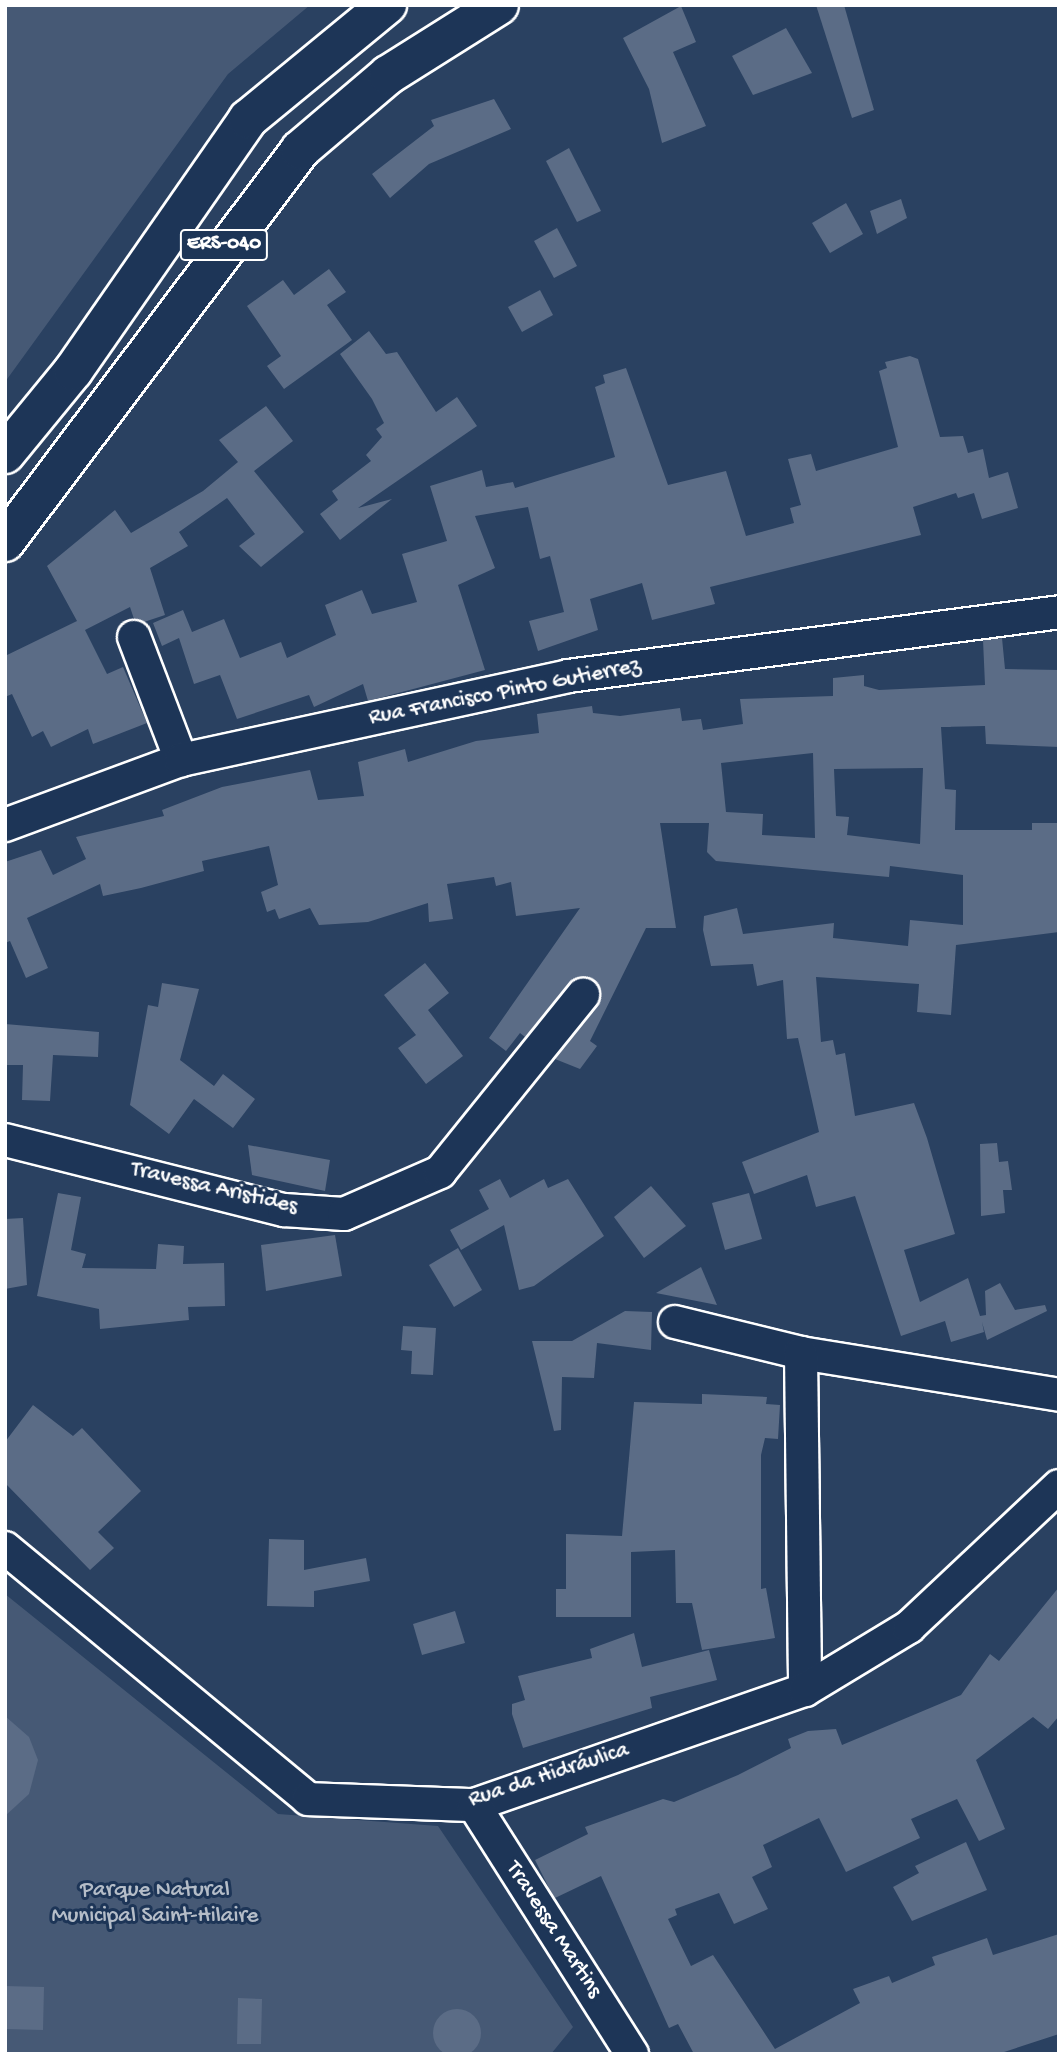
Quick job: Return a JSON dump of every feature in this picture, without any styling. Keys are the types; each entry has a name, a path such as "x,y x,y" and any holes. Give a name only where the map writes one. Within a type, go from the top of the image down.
{"main road":[{"name":"ERS-040","path":"5,454 73,371 248,119 387,5"},
{"name":"ERS-040","path":"5,542 300,150 387,75 499,5"}],"street":[{"name":"Rua Francisco Pinto Gutierrez","path":"5,825 181,760 568,676 1059,612"},
{"path":"134,638 181,760"},
{"name":"Travessa Aristides","path":"5,1140 284,1210 344,1214 440,1172 583,995"},
{"path":"675,1322 801,1353 1059,1395"},
{"path":"801,1353 805,1690"},
{"name":"Rua da Hidráulica","path":"5,1548 308,1799 474,1805 805,1690 909,1627 1059,1486"},
{"name":"Travessa Martins","path":"474,1805 632,2054"}],"green space":[{"path":"5,5 310,5 228,74 5,382"},
{"name":"Parque Natural Municipal Saint-Hilaire","path":"5,1594 278,1814 438,1826 573,2027 551,2054 5,2054"}],"building":[{"path":"816,5 844,5 874,110 852,118"},
{"path":"681,6 696,42 673,52 706,126 662,143 649,89 623,38"},
{"path":"786,28 812,73 753,95 732,56"},
{"path":"494,99 511,129 429,164 390,198 372,174 434,126 431,120"},
{"path":"569,148 601,211 577,222 546,161"},
{"path":"901,199 907,218 877,234 870,211"},
{"path":"846,203 863,234 830,253 812,223"},
{"path":"557,228 577,266 554,278 534,241"},
{"path":"329,269 346,292 327,305 352,340 284,389 267,366 281,356 247,306 283,280 294,295"},
{"path":"540,290 553,315 522,332 508,307"},
{"path":"369,331 386,354 397,352 436,412 457,397 477,426 358,508 392,499 340,540 320,514 338,500 332,491 371,461 366,455 382,437 376,429 384,423 372,399 340,354"},
{"path":"910,356 918,359 940,437 963,436 968,453 983,449 989,478 1008,472 1018,508 982,519 974,493 958,498 956,493 913,507 921,535 710,587 715,604 652,620 642,583 590,599 598,630 538,651 529,621 564,612 550,556 540,559 528,507 475,516 495,568 458,585 485,670 368,701 363,684 314,707 309,695 237,719 220,675 194,684 179,638 162,646 153,623 183,610 192,632 224,619 240,658 281,642 287,658 336,635 325,605 362,590 372,614 417,602 402,554 447,541 430,486 482,470 486,487 513,482 515,488 615,457 595,387 605,383 603,375 626,368 668,485 726,471 746,536 794,523 790,508 801,505 788,459 811,454 816,471 898,447 879,371 887,368 885,362"},
{"path":"266,406 293,441 254,471 304,532 261,567 239,546 255,534 227,498 179,532 188,546 150,568 165,615 144,622 134,619 130,607 85,630 107,674 123,667 147,723 93,744 88,729 51,747 43,731 32,737 12,694 5,697 5,656 77,621 47,566 115,510 131,533 203,491 238,462 219,440"},
{"path":"1002,638 1005,669 1059,670 1059,747 986,744 985,726 941,727 945,789 956,790 955,830 1032,830 1032,823 1057,823 1059,932 956,945 951,1015 917,1012 919,984 816,977 821,1042 833,1040 836,1055 845,1053 855,1116 914,1103 927,1138 955,1234 904,1250 920,1302 968,1278 980,1316 986,1315 985,1291 1000,1283 1015,1310 1045,1305 1047,1311 987,1340 982,1322 984,1332 951,1342 945,1321 901,1336 855,1196 816,1207 807,1175 754,1194 742,1162 819,1132 798,1038 787,1039 783,980 757,986 753,964 711,966 703,930 704,916 737,908 743,934 834,923 833,938 908,946 910,920 963,925 963,875 890,866 889,877 716,861 707,852 709,823 660,823 676,928 646,928 590,1041 597,1046 580,1069 555,1059 601,999 600,988 587,977 569,983 525,1037 520,1033 506,1051 489,1038 580,908 516,916 511,882 496,886 494,877 447,884 453,919 429,922 428,903 368,922 319,925 310,908 279,919 275,909 267,912 261,892 278,885 269,846 202,861 204,871 141,888 103,896 100,884 27,918 48,968 26,978 10,941 5,943 5,862 41,850 53,875 86,859 76,837 164,816 162,810 222,787 310,770 318,800 364,796 358,762 405,749 408,762 476,741 539,733 537,714 592,706 593,713 620,716 680,708 682,721 701,719 703,730 743,724 740,699 833,696 833,678 864,675 864,686 879,690 985,685 983,640","holes":["813,753 815,838 762,835 763,814 726,812 721,763","923,768 920,844 847,835 849,817 836,816 834,769"]},
{"path":"425,963 449,993 428,1010 463,1056 426,1084 398,1048 416,1035 384,995"},
{"path":"162,983 199,989 180,1060 214,1086 223,1074 255,1099 233,1128 194,1099 169,1134 130,1105 148,1005 158,1007"},
{"path":"5,1024 99,1032 98,1057 53,1055 50,1101 22,1100 23,1065 5,1065"},
{"path":"997,1143 999,1162 1008,1161 1012,1190 1003,1190 1005,1213 981,1216 980,1144"},
{"path":"248,1145 330,1160 325,1191 252,1175"},
{"path":"500,1179 510,1198 544,1179 548,1188 568,1179 604,1236 534,1286 519,1290 504,1225 461,1250 450,1230 489,1209 479,1190"},
{"path":"651,1186 686,1226 644,1258 614,1217"},
{"path":"58,1193 81,1197 71,1250 86,1254 82,1268 156,1269 158,1244 184,1246 183,1264 224,1263 225,1306 188,1307 189,1320 100,1329 99,1309 37,1296"},
{"path":"749,1193 762,1239 725,1250 712,1203"},
{"path":"23,1218 27,1285 5,1289 5,1219"},
{"path":"335,1235 342,1276 266,1291 261,1245"},
{"path":"458,1248 482,1290 454,1307 429,1265"},
{"path":"701,1267 717,1305 656,1293"},
{"path":"625,1311 652,1312 651,1350 597,1343 594,1378 562,1377 561,1430 554,1431 532,1341 572,1341"},
{"path":"403,1326 436,1328 433,1375 411,1374 412,1351 401,1350"},
{"path":"702,1394 767,1397 766,1404 780,1405 778,1439 765,1438 761,1455 761,1589 766,1588 775,1638 702,1650 692,1603 676,1603 675,1550 631,1552 631,1617 556,1617 556,1589 566,1589 566,1534 622,1536 634,1402 702,1404"},
{"path":"33,1405 73,1436 82,1428 141,1491 98,1532 114,1548 90,1570 5,1483 5,1442"},
{"path":"269,1539 304,1540 304,1570 366,1558 370,1581 314,1591 314,1607 267,1606"},
{"path":"1059,1587 1059,1716 1048,1729 1033,1717 976,1760 1005,1829 979,1841 957,1799 911,1819 920,1838 846,1872 819,1818 763,1845 772,1867 752,1877 768,1909 734,1924 719,1893 675,1909 677,1915 668,1919 691,1966 713,1955 775,2049 860,2003 853,1989 889,1976 892,1983 935,1965 932,1957 987,1938 993,1955 1059,1934 1059,2034 998,2054 694,2054 678,2024 669,2028 601,1876 555,1898 535,1860 588,1834 585,1827 663,1799 674,1802 738,1775 791,1748 788,1739 808,1731 836,1729 842,1745 961,1695 990,1654 999,1661"},
{"path":"455,1611 465,1643 422,1655 413,1624"},
{"path":"634,1633 642,1667 709,1650 717,1680 650,1697 652,1708 523,1748 512,1714 512,1704 525,1700 518,1676 592,1658 590,1649"},
{"path":"5,1716 29,1737 38,1760 29,1794 5,1816"},
{"path":"966,1842 987,1890 912,1921 893,1887 919,1873 915,1866"},
{"path":"5,1986 44,1987 43,2030 5,2029"},
{"path":"238,1998 262,1999 261,2044 237,2044"},
{"path":"457,2009 474,2016 481,2033 474,2050 457,2057 440,2050 433,2033 440,2016"}]}
